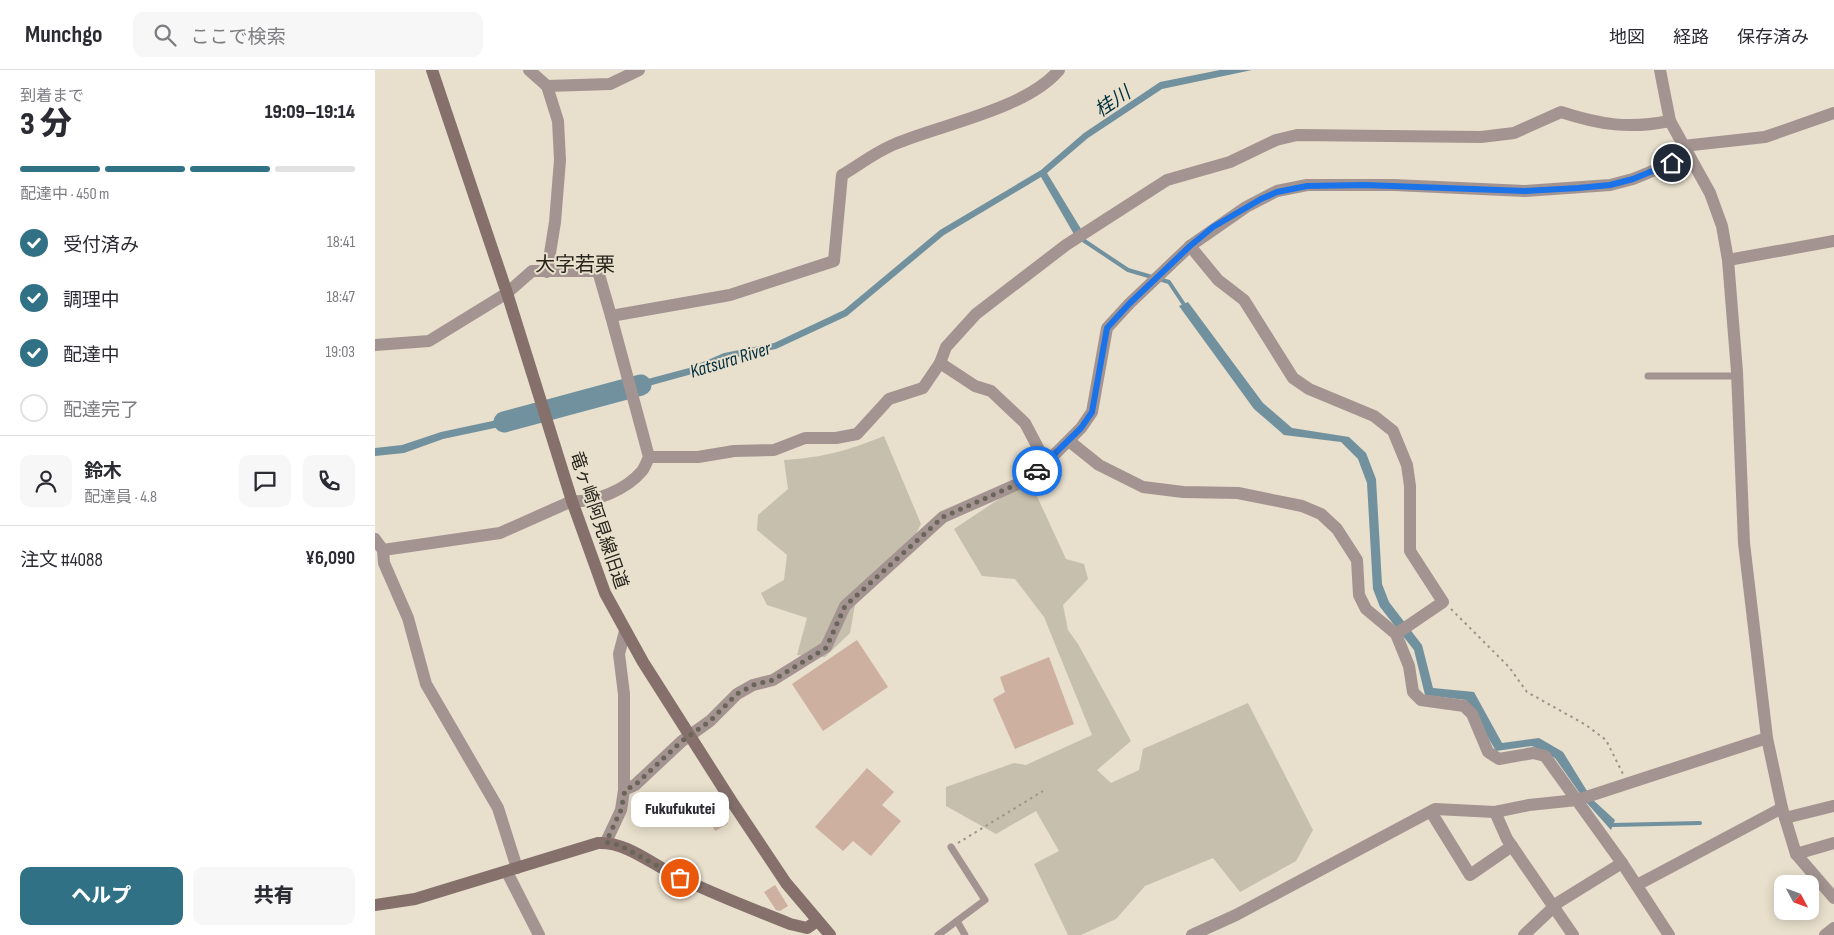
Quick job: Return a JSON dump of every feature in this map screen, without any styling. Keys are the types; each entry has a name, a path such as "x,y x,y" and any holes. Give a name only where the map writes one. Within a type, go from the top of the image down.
{"street":[{"name":"竜ヶ崎阿見線旧道","path":"432,70 507,293 572,501 605,593 625,631 689,736 763,849 817,921 830,935"},
{"path":"529,70 547,86 558,121 561,160 547,272"},
{"path":"547,86 610,84 639,70"},
{"path":"611,316 730,295 834,261 842,175 893,144 1013,102 1047,83 1059,70"},
{"path":"1660,70 1670,121 1710,193 1722,226 1728,260 1737,376 1744,544 1767,738 1784,813 1796,854 1834,898"},
{"path":"649,457 698,457 734,451 773,450 805,438 836,438 857,434 889,399 923,388 940,363 946,347 976,314 1066,245 1167,180 1230,162 1276,140 1297,135 1481,137 1514,133 1561,112 1590,122 1641,127 1670,121"},
{"path":"625,790 635,785 689,736 710,721 737,694 753,685 773,680 826,648 845,606 943,517 1029,479 1069,441 1092,412 1107,328 1129,304 1190,246 1245,207 1277,192 1307,186 1377,185 1525,191 1610,185 1633,179 1686,151 1765,137 1834,113"},
{"path":"1728,260 1834,241"},
{"path":"1190,246 1218,280 1244,300 1293,378 1309,389 1374,416 1393,431 1407,465 1410,486 1410,551 1443,602 1397,634"},
{"path":"375,345 429,341 507,293 532,271 598,271 649,457 642,471 608,495 581,502 572,501 500,532 383,550"},
{"path":"940,363 975,386 991,391 1019,417 1025,424 1046,463"},
{"path":"1069,441 1099,465 1143,488 1183,492 1238,493 1302,506 1321,514 1337,529 1357,560 1359,595 1366,609 1397,634 1409,666 1413,692 1421,700 1464,706 1472,714 1488,752 1499,759 1533,753 1545,756 1622,863 1669,935"},
{"path":"375,539 383,550 384,563 408,618 426,684 499,808 512,870 539,935"},
{"path":"606,842 621,810 625,790 624,694 619,654 625,631"},
{"path":"1192,935 1236,915 1435,809 1495,812 1529,805 1577,800 1767,738"},
{"path":"1637,885 1784,813 1833,806"},
{"path":"1431,812 1470,875 1512,846"},
{"path":"1495,812 1512,846 1555,906 1573,935"},
{"path":"375,905 415,899 606,842 619,845 680,878 790,924 807,928 817,921"},
{"path":"1796,854 1834,843"},
{"path":"1524,935 1555,906 1622,863"},
{"path":"1825,935 1834,928"}],"lane":[{"path":"1648,376 1737,376"},
{"path":"938,935 985,900 951,847"},
{"path":"957,921 965,935"}],"path":[{"path":"1443,602 1509,667 1527,692 1586,725 1606,740 1624,777 1630,784"},
{"path":"951,847 1043,791"}],"shaded area":[{"path":"884,436 921,524 903,559 856,599 850,633 825,657 797,655 807,618 767,605 761,593 784,580 787,555 757,530 758,515 788,489 784,460 835,453"},
{"path":"1029,479 1066,559 1084,564 1088,579 1063,605 1068,630 1078,644 1131,741 1097,770 1111,783 1139,770 1143,749 1248,703 1313,830 1296,861 1240,892 1213,858 1145,886 1116,919 1081,935 1068,935 1034,864 1059,851 1036,811 996,834 946,806 946,787 1014,763 1026,765 1092,735 1044,617 1015,579 982,576 954,529"}],"water":[{"path":"1220,70 1252,70 1162,89 1088,138 1047,173 1081,229 1079,243 1041,177 944,235 847,316 776,349 727,359 692,374 616,395 614,388 689,368 724,353 774,343 844,310 940,230 1041,170 1084,133 1160,82"},
{"path":"1188,302 1263,403 1292,428 1349,437 1366,453 1376,479 1382,584 1389,602 1422,645 1433,688 1474,692 1502,743 1539,738 1563,752 1592,799 1615,820 1611,830 1586,802 1555,758 1532,746 1496,751 1466,700 1425,695 1414,650 1380,607 1373,589 1367,483 1358,459 1341,442 1284,435 1254,409 1179,306"},
{"path":"530,413 532,420 443,439 404,453 375,456 375,448 402,445 441,432"}],"building":[{"path":"857,640 888,687 823,731 792,684"},
{"path":"1049,657 1074,724 1015,749 993,699 1005,692 1000,677"},
{"path":"867,768 894,792 882,805 901,821 871,856 853,841 843,851 815,827"},
{"path":"717,803 728,824 715,831 704,810"},
{"path":"775,885 788,906 780,911 776,910 764,892"}],"waterway":[{"path":"1080,238 1128,270 1169,282 1185,306"},
{"name":"Katsura River","path":"504,422 641,385"},
{"path":"1610,822 1613,825 1700,823"}],"way so far":[{"path":"680,878 619,845 606,842 621,810 625,790 635,785 682,741 710,721 737,694 753,685 773,680 826,648 845,606 943,517 986,496 1029,479 1037,471"}],"place":[{"name":"Fukufukutei","path":"680,878"}],"district":[{"name":"大字若栗","path":"575,264"}],"route":[{"path":"1037,471 1069,441 1092,412 1107,328 1129,304 1190,246 1213,227 1261,199 1277,192 1307,186 1350,184 1464,190 1525,191 1578,188 1610,185 1633,179 1672,163"}],"water label":[{"name":"桂川","path":"1112,101"}]}
